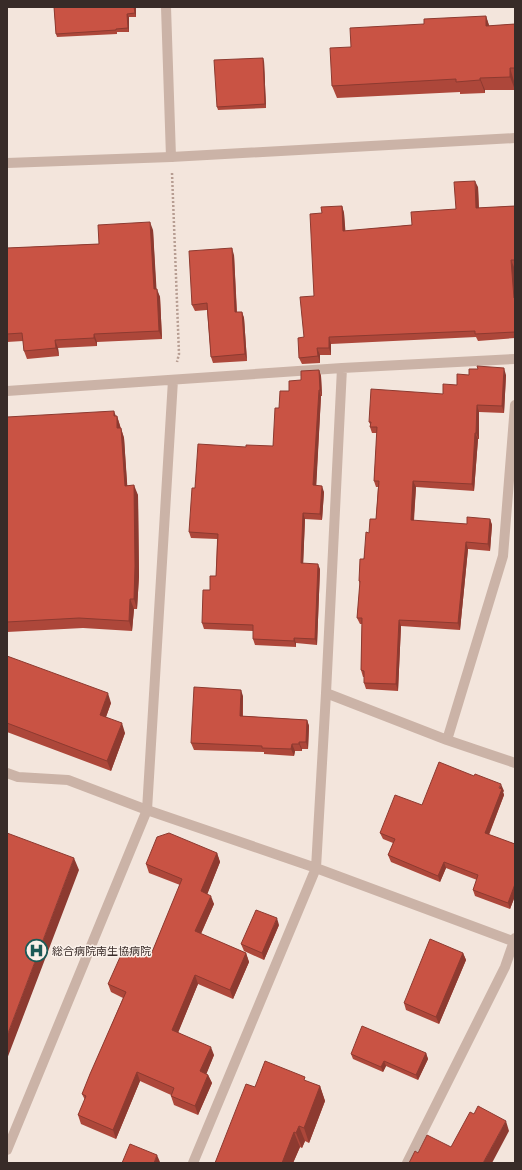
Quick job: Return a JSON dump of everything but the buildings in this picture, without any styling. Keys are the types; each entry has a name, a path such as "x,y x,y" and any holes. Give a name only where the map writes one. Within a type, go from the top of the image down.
{"street":[{"path":"166,7 171,157"},
{"path":"7,162 171,157 515,138"},
{"path":"7,391 342,368 515,359"},
{"path":"193,1163 316,868 342,368"},
{"path":"7,1150 147,810 173,380"},
{"path":"447,740 503,556 515,405"},
{"path":"326,693 447,740 515,763"},
{"path":"7,773 18,777 68,780 147,810 316,868 515,940 505,968 407,1163"}],"path":[{"path":"171,157 179,354 173,380"}],"place":[{"name":"総合病院南生協病院","path":"37,951"}]}
